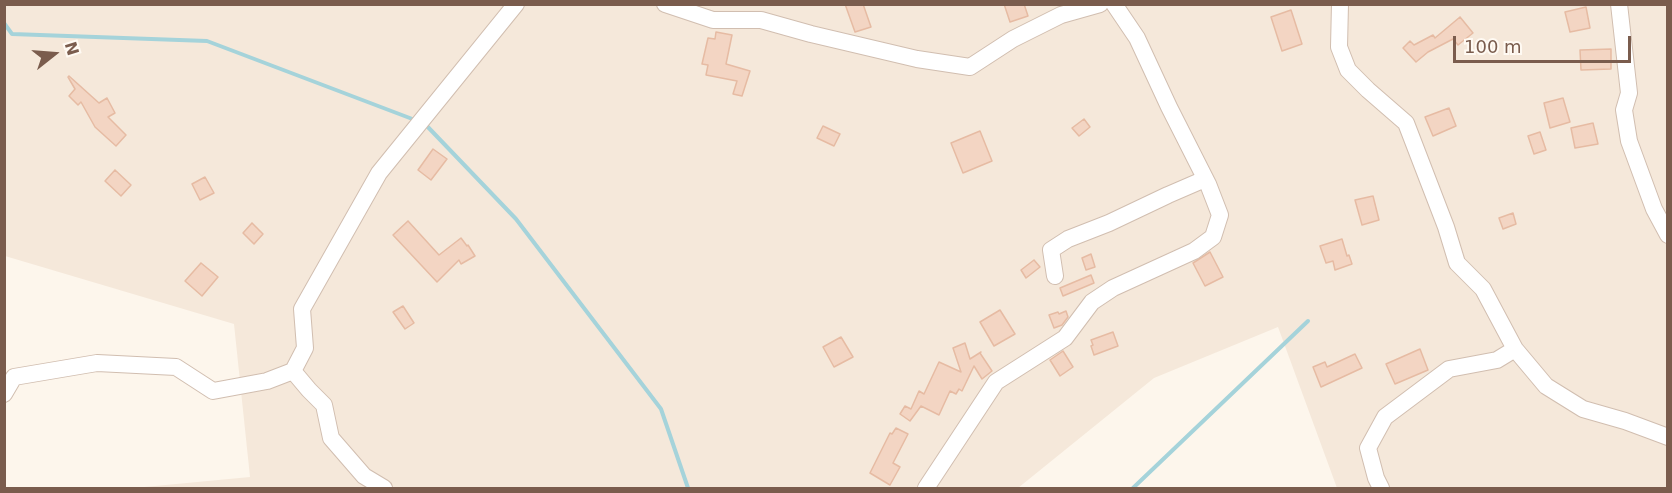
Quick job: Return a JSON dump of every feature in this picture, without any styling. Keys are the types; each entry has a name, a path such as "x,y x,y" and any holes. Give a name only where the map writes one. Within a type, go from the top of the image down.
{"street":[{"path":"4,394 14,377 97,363 176,367 213,391 267,381 293,370 305,348 302,309 379,173 516,4"},
{"path":"665,4 712,20 761,20 917,59 970,67 1013,39 1060,15 1100,4"},
{"path":"926,489 996,382 1065,338 1092,302 1113,288 1194,251 1213,237 1220,215 1205,179 1168,107 1137,38 1114,4"},
{"path":"1340,4 1339,47 1348,70 1406,123 1446,227 1457,263 1483,289 1515,349 1546,386 1583,409 1668,437"},
{"path":"1619,4 1629,93 1623,110 1629,141 1654,209 1668,235"},
{"path":"1055,276 1051,250 1068,239 1205,179"},
{"path":"1381,489 1368,448 1385,417 1449,369 1497,360 1515,349"},
{"path":"293,370 324,405 331,438 364,476 384,489"}],"shaded area":[{"path":"5,5 1667,5 1667,488 1337,488 1278,327 1154,378 1018,488 134,488 250,477 234,324 5,256"}],"building":[{"path":"845,4 863,4 871,27 855,32"},
{"path":"1004,4 1024,4 1028,16 1010,22"},
{"path":"1586,7 1590,28 1570,32 1565,12"},
{"path":"1291,10 1302,44 1282,51 1271,17"},
{"path":"1460,17 1473,33 1458,45 1453,39 1428,52 1416,62 1403,48 1410,41 1414,45 1433,35 1435,38"},
{"path":"716,32 732,35 726,64 750,71 742,96 733,94 737,81 706,75 708,65 702,64 708,38 715,39"},
{"path":"1611,49 1611,69 1581,70 1580,50"},
{"path":"69,76 99,103 107,98 115,113 108,117 126,135 116,146 95,127 81,102 78,105 69,96 75,89"},
{"path":"1563,98 1570,122 1550,128 1544,103"},
{"path":"1449,108 1456,126 1433,136 1425,117"},
{"path":"1084,119 1090,127 1079,136 1072,128"},
{"path":"1593,123 1598,144 1575,148 1571,128"},
{"path":"823,126 840,134 834,146 817,138"},
{"path":"980,131 992,161 963,173 951,143"},
{"path":"1540,132 1546,150 1534,154 1528,136"},
{"path":"433,149 447,159 431,180 418,170"},
{"path":"115,170 131,185 121,196 105,181"},
{"path":"205,177 214,193 200,200 192,184"},
{"path":"1373,196 1379,220 1362,225 1355,200"},
{"path":"1513,213 1516,224 1503,229 1499,218"},
{"path":"408,221 439,255 461,238 475,256 461,264 459,260 437,282 393,235"},
{"path":"252,223 263,234 254,244 243,233"},
{"path":"1342,239 1352,264 1335,270 1333,261 1326,263 1320,246"},
{"path":"1210,252 1223,277 1205,286 1193,263"},
{"path":"1091,254 1095,267 1086,270 1082,258"},
{"path":"1034,260 1040,267 1026,278 1021,270"},
{"path":"201,263 218,277 202,296 185,281"},
{"path":"1091,275 1094,283 1063,296 1060,288"},
{"path":"403,306 414,323 405,329 393,312"},
{"path":"1000,310 1015,334 994,346 980,322"},
{"path":"1066,311 1068,317 1062,325 1054,328 1049,315"},
{"path":"1113,332 1118,346 1094,355 1091,340"},
{"path":"841,337 853,357 834,367 823,347"},
{"path":"965,343 970,359 981,352 992,371 982,379 974,366 962,391 959,389 956,394 950,391 939,415 921,406 910,421 900,414 905,406 911,409 919,391 924,394 939,362 961,372 953,348"},
{"path":"1420,349 1428,370 1395,384 1386,364"},
{"path":"1063,351 1073,367 1060,376 1050,360"},
{"path":"1355,354 1362,368 1321,387 1313,367 1325,362 1327,367"},
{"path":"896,428 908,434 893,463 900,467 890,485 870,473 890,433 892,434"}],"waterway":[{"path":"4,23 12,34 207,41 415,120"},
{"path":"425,124 516,219 661,409 688,488"},
{"path":"1133,488 1308,321"}]}
